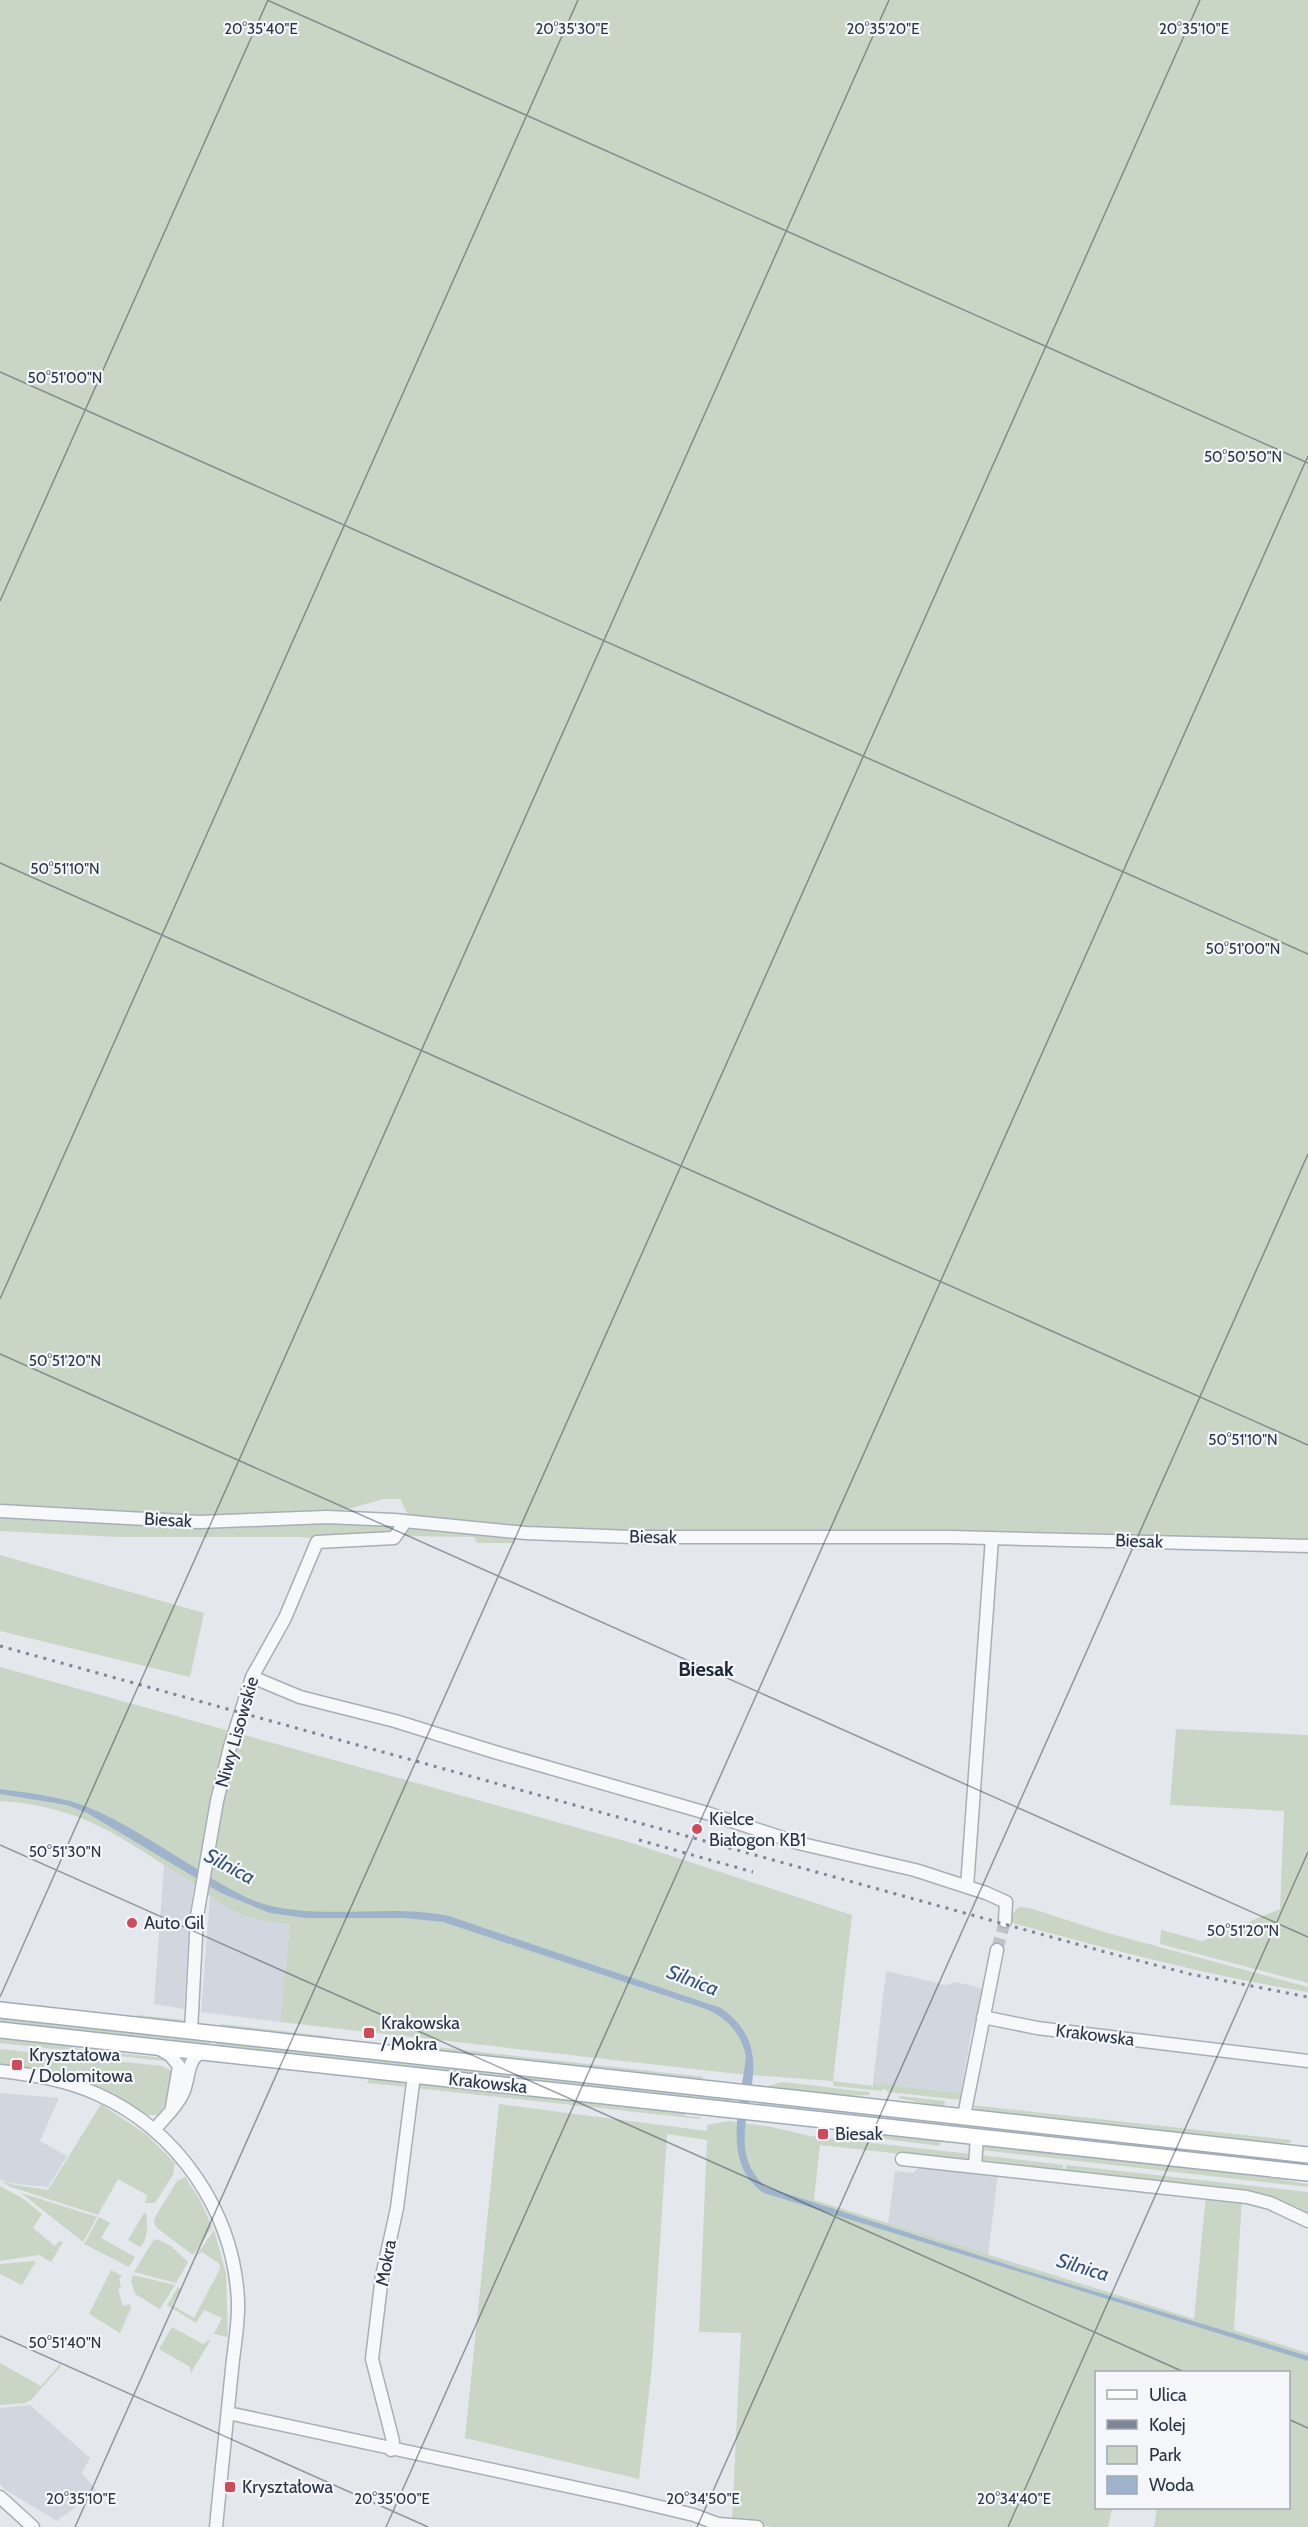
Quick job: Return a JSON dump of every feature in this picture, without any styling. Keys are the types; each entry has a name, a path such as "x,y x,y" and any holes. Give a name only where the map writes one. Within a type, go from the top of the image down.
{"main road":[{"name":"Krakowska","path":"0,2010 1308,2155"},
{"name":"Krakowska","path":"0,2030 1308,2173"}],"street":[{"name":"Biesak","path":"0,1511 200,1522 327,1517 526,1533 600,1536 992,1538 1308,1546"},
{"name":"Niwy Lisowskie","path":"191,2031 197,1916 204,1872 230,1747 252,1677 285,1618 317,1542 394,1538 405,1522"},
{"path":"967,1887 992,1538"},
{"path":"252,1677 300,1697 395,1721 710,1814 792,1841 838,1854 886,1863 967,1887 1004,1900 1007,1909 1005,1921"},
{"path":"964,2116 997,1950"},
{"name":"Krakowska","path":"982,2017 1037,2028 1308,2061"},
{"path":"155,2046 170,2055 178,2066 172,2108"},
{"path":"154,2130 183,2094 193,2059 202,2052"},
{"path":"0,2071 40,2076 80,2087 117,2104 154,2130 178,2154 203,2186 225,2229 234,2264 238,2302 216,2527"},
{"name":"Mokra","path":"391,2450 393,2441 372,2359 382,2276 397,2208 414,2075"},
{"path":"975,2166 977,2137"},
{"path":"902,2158 1246,2196 1269,2203 1308,2221"},
{"path":"228,2413 391,2450 623,2498 694,2515 718,2524 758,2527"},
{"path":"0,2497 33,2527"}],"shaded area":[{"path":"164,1865 194,1885 189,1918 184,2009 154,2004"},
{"path":"210,1897 245,1916 290,1924 280,2022 201,2012"},
{"path":"886,1971 946,1985 956,1982 984,1989 971,2034 961,2093 873,2083"},
{"path":"0,2093 59,2098 40,2141 67,2156 48,2187 8,2183 0,2179"},
{"path":"922,2164 998,2173 988,2256 888,2225 895,2171 913,2173"},
{"path":"30,2405 90,2458 82,2473 97,2491 57,2521 4,2489 0,2484 0,2408"}],"green space":[{"path":"0,0 1308,0 1308,1540 1102,1534 524,1529 410,1519 400,1499 384,1499 330,1514 224,1518 0,1508"},
{"path":"0,1514 391,1525 395,1529 391,1535 320,1539 300,1537 118,1537 0,1531"},
{"path":"406,1529 515,1536 515,1543 477,1543 474,1537 401,1536"},
{"path":"0,1555 204,1613 190,1677 0,1631"},
{"path":"0,1667 632,1843 852,1915 833,2081 738,2074 280,2022 290,1924 256,1919 237,1913 100,1826 55,1809 0,1801"},
{"path":"1176,1729 1308,1735 1308,1983 1160,1944 1161,1930 1202,1941 1280,1909 1284,1811 1170,1805"},
{"path":"1019,1907 1030,1908 1104,1932 1308,1987 1308,1992 1193,1969 1005,1921"},
{"path":"137,2015 185,2020 181,2023 137,2018"},
{"path":"0,2016 211,2041 209,2047 0,2024"},
{"path":"222,2024 333,2037 311,2039 217,2028"},
{"path":"0,2036 45,2041 80,2049 164,2058 174,2064 165,2061 0,2043"},
{"path":"216,2040 733,2097 732,2103 215,2047"},
{"path":"399,2043 704,2077 700,2081 433,2052"},
{"path":"0,2049 162,2066 172,2071 168,2095 161,2111 157,2115 147,2115 146,2118 30,2070 30,2068 22,2067 21,2062 14,2062 13,2066 0,2064"},
{"path":"370,2076 402,2080 407,2087 367,2083"},
{"path":"833,2081 961,2093 962,2100 887,2092 883,2089 882,2091 833,2086"},
{"path":"783,2082 868,2092 870,2095 840,2096 761,2088"},
{"path":"419,2083 683,2110 686,2116 701,2117 700,2119 415,2088"},
{"path":"900,2096 945,2101 944,2108 899,2098"},
{"path":"758,2100 943,2120 942,2127 757,2106"},
{"path":"101,2104 147,2135 175,2163 173,2175 155,2203 145,2203 147,2195 118,2179 98,2215 11,2187 0,2181 48,2190"},
{"path":"499,2104 707,2131 707,2125 729,2121 772,2127 810,2136 970,2154 963,2161 820,2145 814,2200 1194,2319 1206,2194 1242,2198 1234,2330 1308,2353 1308,2527 1154,2527 1157,2509 1290,2509 1290,2371 1095,2371 1095,2509 1112,2509 1108,2527 772,2527 732,2519 741,2333 699,2332 707,2140 667,2134 652,2366 639,2479 465,2438"},
{"path":"971,2105 1291,2140 1291,2143 1262,2143 980,2112"},
{"path":"949,2121 1308,2161 1308,2163 1239,2159 949,2127"},
{"path":"854,2130 941,2139 940,2146 838,2133"},
{"path":"988,2144 1255,2175 1308,2184 1308,2187 981,2150"},
{"path":"980,2155 1063,2165 1063,2173 1000,2166 998,2162 982,2160"},
{"path":"1066,2165 1308,2192 1308,2217 1276,2201 1065,2173"},
{"path":"185,2177 200,2200 212,2227 193,2255 157,2228 154,2223 155,2217 177,2181"},
{"path":"0,2186 22,2198 42,2214 33,2228 55,2246 59,2241 63,2242 51,2262 39,2255 0,2261"},
{"path":"21,2193 97,2217 83,2242"},
{"path":"144,2213 147,2217 147,2232 140,2247 128,2240"},
{"path":"99,2217 110,2223 101,2238 135,2257 129,2267 84,2244"},
{"path":"214,2230 226,2274 228,2337 214,2334 222,2318 204,2310 196,2323 167,2305 178,2287 181,2289 172,2305 194,2318 220,2269 220,2264 202,2252 196,2256"},
{"path":"157,2239 171,2246 188,2262 176,2283 134,2272 153,2241"},
{"path":"36,2261 22,2285 0,2274 0,2264"},
{"path":"111,2270 122,2276 119,2279 121,2288 118,2289 123,2306 130,2304 131,2308 120,2333 89,2314"},
{"path":"133,2275 175,2285 160,2309 135,2294 131,2281"},
{"path":"172,2327 203,2344 211,2339 191,2373 190,2367 159,2349"},
{"path":"0,2363 41,2386 60,2364 61,2366 31,2400 25,2403 0,2405"}],"water":[{"path":"0,1789 52,1797 89,1808 139,1833 230,1889 264,1904 310,1911 403,1911 449,1916 721,2008 742,2029 752,2051 753,2074 745,2145 750,2167 766,2187 1024,2270 1308,2356 1308,2361 764,2193 750,2181 737,2148 738,2110 746,2056 744,2048 732,2027 706,2009 443,1922 405,1918 306,1918 270,1913 221,1893 87,1813 67,1805 0,1794"}],"tunnel":[{"path":"997,1950 1005,1921"}],"railway":[{"path":"0,1646 1109,1953 1190,1974 1308,1997"},
{"path":"639,1840 753,1872"}],"place":[{"name":"Kielce Białogon KB1","path":"697,1829"},
{"name":"Auto Gil","path":"132,1923"},
{"name":"Krakowska / Mokra","path":"369,2033"},
{"name":"Kryształowa / Dolomitowa","path":"17,2065"},
{"name":"Biesak","path":"823,2134"},
{"name":"Kryształowa","path":"230,2487"}],"district":[{"name":"Biesak","path":"706,1669"}],"water label":[{"name":"Silnica","path":"230,1866"},
{"name":"Silnica","path":"693,1980"},
{"name":"Silnica","path":"1083,2267"}]}
